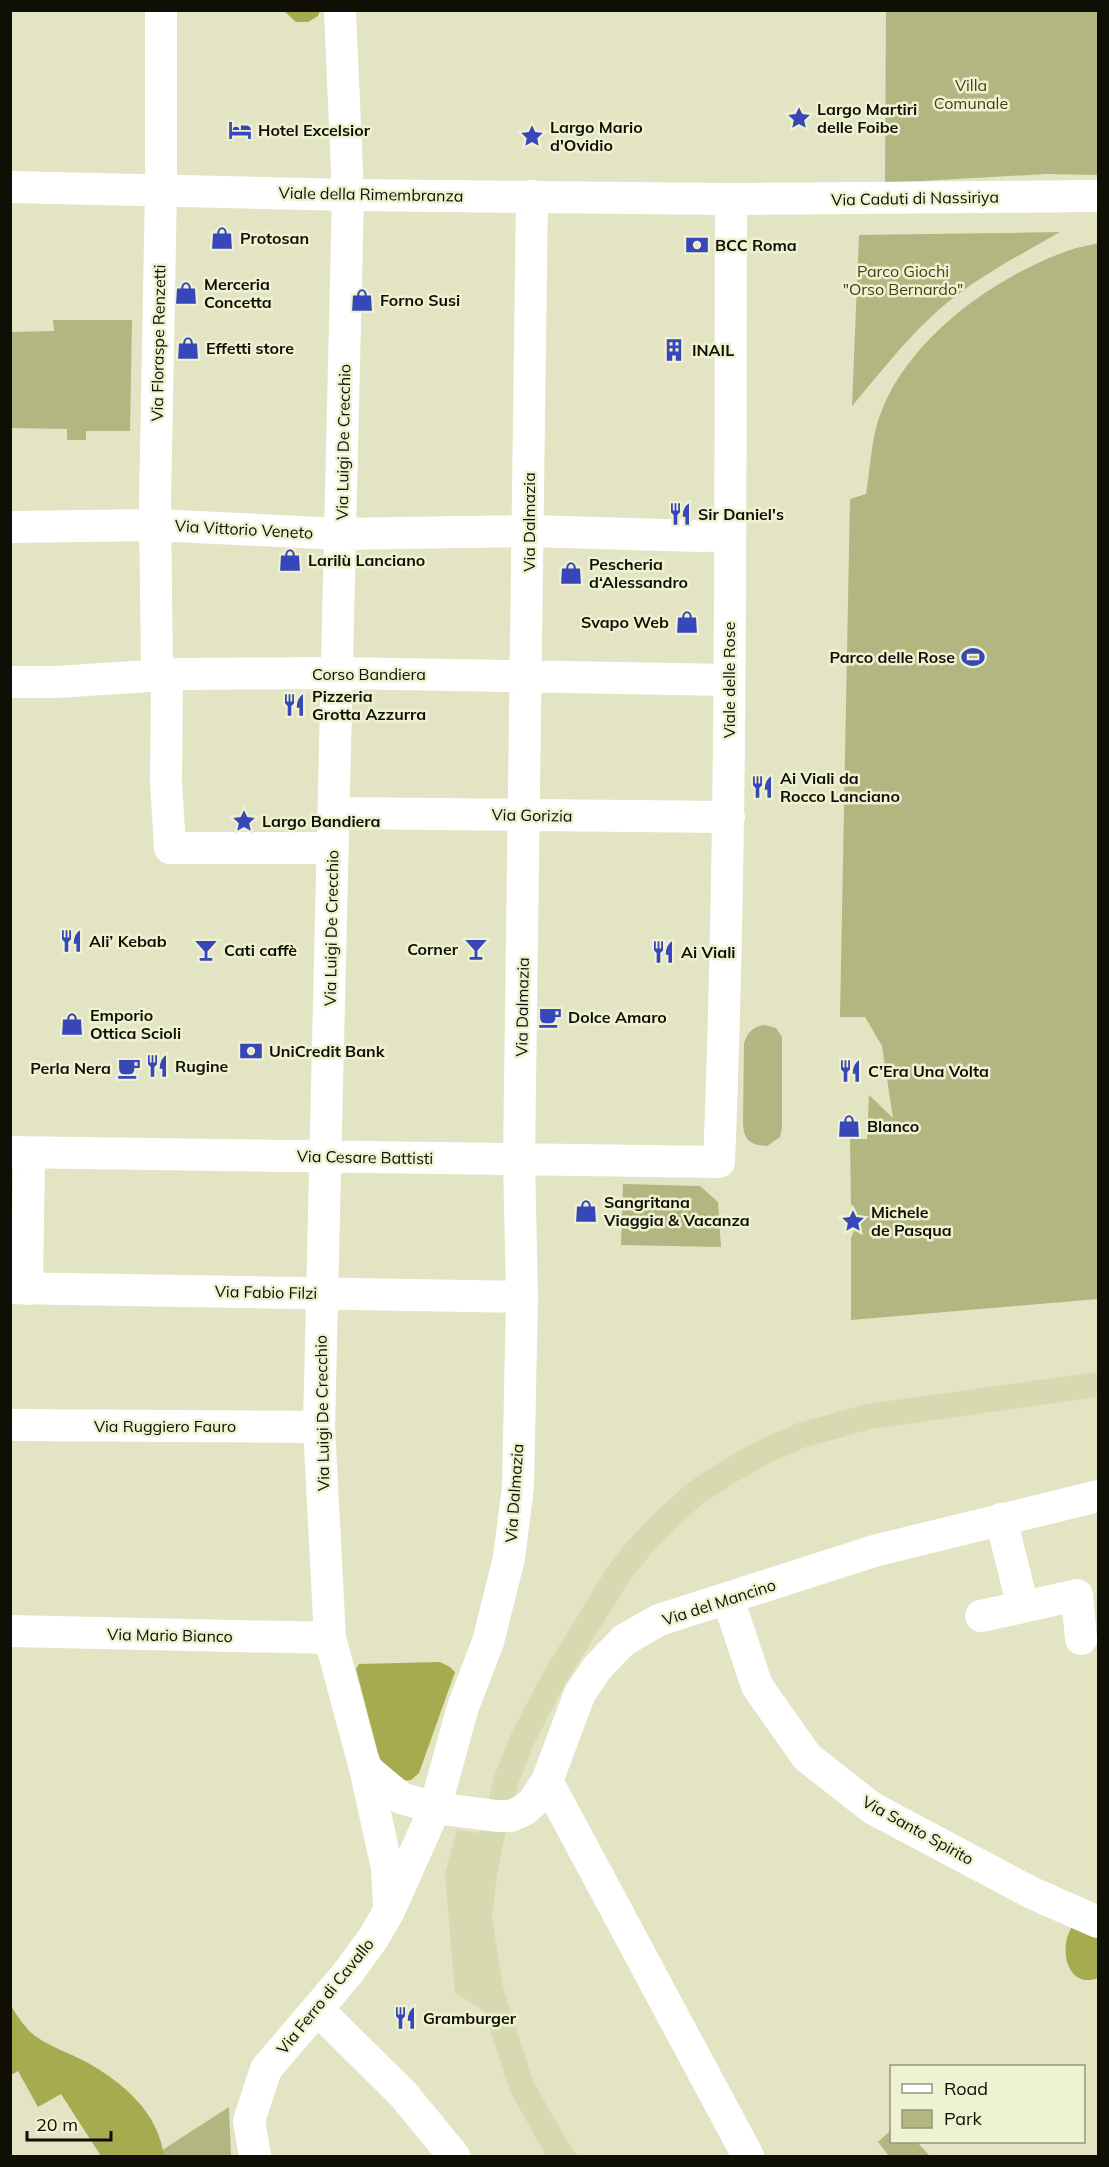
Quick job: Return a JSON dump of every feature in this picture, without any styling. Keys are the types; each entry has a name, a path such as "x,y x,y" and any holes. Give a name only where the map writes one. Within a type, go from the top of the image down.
{"street":[{"name":"Via Floraspe Renzetti","path":"161,10 156,525 170,848 333,849"},
{"name":"Via Luigi De Crecchio","path":"340,10 348,195 319,1427 330,1638 365,1768 387,1868 390,1911"},
{"name":"Viale della Rimembranza","path":"10,187 348,195 731,199"},
{"name":"Via Dalmazia","path":"435,1808 463,1707 488,1642 509,1558 518,1487 522,1297 519,1160 532,196"},
{"name":"Via Caduti di Nassiriya","path":"731,199 1098,196"},
{"name":"Viale delle Rose","path":"719,1162 725,1019 729,817 731,199"},
{"name":"Via Vittorio Veneto","path":"10,527 156,525 340,534 529,531 730,535"},
{"name":"Corso Bandiera","path":"10,682 56,682 181,674 337,673 729,680"},
{"name":"Via Gorizia","path":"334,813 729,817"},
{"name":"Via Cesare Battisti","path":"20,1153 719,1162"},
{"path":"19,1288 20,1153"},
{"name":"Via Fabio Filzi","path":"19,1288 522,1297"},
{"name":"Via Ruggiero Fauro","path":"10,1425 319,1427"},
{"name":"Via del Mancino","path":"435,1808 497,1816 511,1816 524,1810 534,1801 547,1781 580,1693 598,1667 624,1640 659,1620 874,1551 1098,1496"},
{"path":"1001,1519 1023,1607"},
{"path":"981,1616 1077,1595 1081,1639"},
{"name":"Via Santo Spirito","path":"728,1599 757,1686 807,1757 872,1808 1032,1893 1098,1922"},
{"name":"Via Mario Bianco","path":"10,1631 330,1638"},
{"path":"365,1768 401,1798 435,1808"},
{"path":"547,1781 747,2157"},
{"name":"Via Ferro di Cavallo","path":"255,2157 249,2121 266,2069 353,1966 390,1911 435,1808"},
{"path":"317,2009 403,2094 454,2157"}],"shaded area":[{"path":"1098,1372 1098,1397 872,1429 806,1447 770,1463 703,1503 649,1556 628,1583 566,1682 534,1744 519,1782 497,1876 492,1917 503,1987 533,2081 571,2148 578,2156 546,2156 510,2091 484,2011 455,1993 445,1874 457,1830 480,1833 495,1774 511,1734 545,1669 607,1568 629,1540 688,1483 759,1440 798,1423 867,1404"}],"green space":[{"path":"284,11 320,11 318,16 308,22 296,22"},
{"name":"Villa Comunale","path":"886,11 1098,11 1098,175 1047,174 885,183"},
{"name":"Parco Giochi \"Orso Bernardo\"","path":"1060,232 959,293 909,339 852,406 859,235"},
{"name":"Parco delle Rose","path":"1098,243 1098,1299 851,1320 851,1238 858,1221 851,1203 850,1139 867,1139 869,1095 893,1118 882,1046 865,1017 840,1017 850,499 866,494 878,421 890,392 908,365 929,340 954,316 1009,278 1067,251"},
{"path":"53,320 132,320 130,431 86,431 86,440 67,440 67,429 11,428 11,332 54,331"},
{"path":"765,1025 776,1028 782,1037 782,1128 780,1137 767,1146 749,1141 743,1124 744,1044 751,1031"},
{"path":"623,1184 700,1186 718,1202 721,1247 621,1245"},
{"path":"440,1662 455,1672 419,1773 411,1780 400,1781 384,1768 378,1753 356,1669 359,1664"},
{"path":"1072,1927 1098,1938 1098,1978 1087,1980 1072,1973 1066,1956 1066,1946"},
{"path":"11,2006 19,2019 38,2038 102,2071 127,2090 138,2101 155,2126 164,2156 101,2156 61,2094 38,2107 18,2071 11,2075"},
{"path":"229,2107 231,2156 153,2156"},
{"path":"890,2131 890,2143 918,2143 930,2156 889,2156 878,2142"}],"place":[{"name":"Largo Martiri delle Foibe","path":"799,118"},
{"name":"Hotel Excelsior","path":"240,130"},
{"name":"Largo Mario d'Ovidio","path":"532,136"},
{"name":"Protosan","path":"222,238"},
{"name":"BCC Roma","path":"697,245"},
{"name":"Merceria Concetta","path":"186,293"},
{"name":"Forno Susi","path":"362,300"},
{"name":"Effetti store","path":"188,348"},
{"name":"INAIL","path":"674,350"},
{"name":"Sir Daniel's","path":"680,514"},
{"name":"Larilù Lanciano","path":"290,560"},
{"name":"Pescheria d‘Alessandro","path":"571,573"},
{"name":"Svapo Web","path":"687,622"},
{"name":"Parco delle Rose","path":"973,657"},
{"name":"Pizzeria Grotta Azzurra","path":"294,705"},
{"name":"Ai Viali da Rocco Lanciano","path":"762,787"},
{"name":"Largo Bandiera","path":"244,821"},
{"name":"Ali’ Kebab","path":"71,941"},
{"name":"Corner","path":"476,949"},
{"name":"Cati caffè","path":"206,950"},
{"name":"Ai Viali","path":"663,952"},
{"name":"Dolce Amaro","path":"550,1017"},
{"name":"Emporio Ottica Scioli","path":"72,1024"},
{"name":"UniCredit Bank","path":"251,1051"},
{"name":"Rugine","path":"157,1066"},
{"name":"Perla Nera","path":"129,1068"},
{"name":"C’Era Una Volta","path":"850,1071"},
{"name":"Blanco","path":"849,1126"},
{"name":"Sangritana Viaggia & Vacanza","path":"586,1211"},
{"name":"Michele de Pasqua","path":"853,1221"},
{"name":"Gramburger","path":"405,2018"}]}
